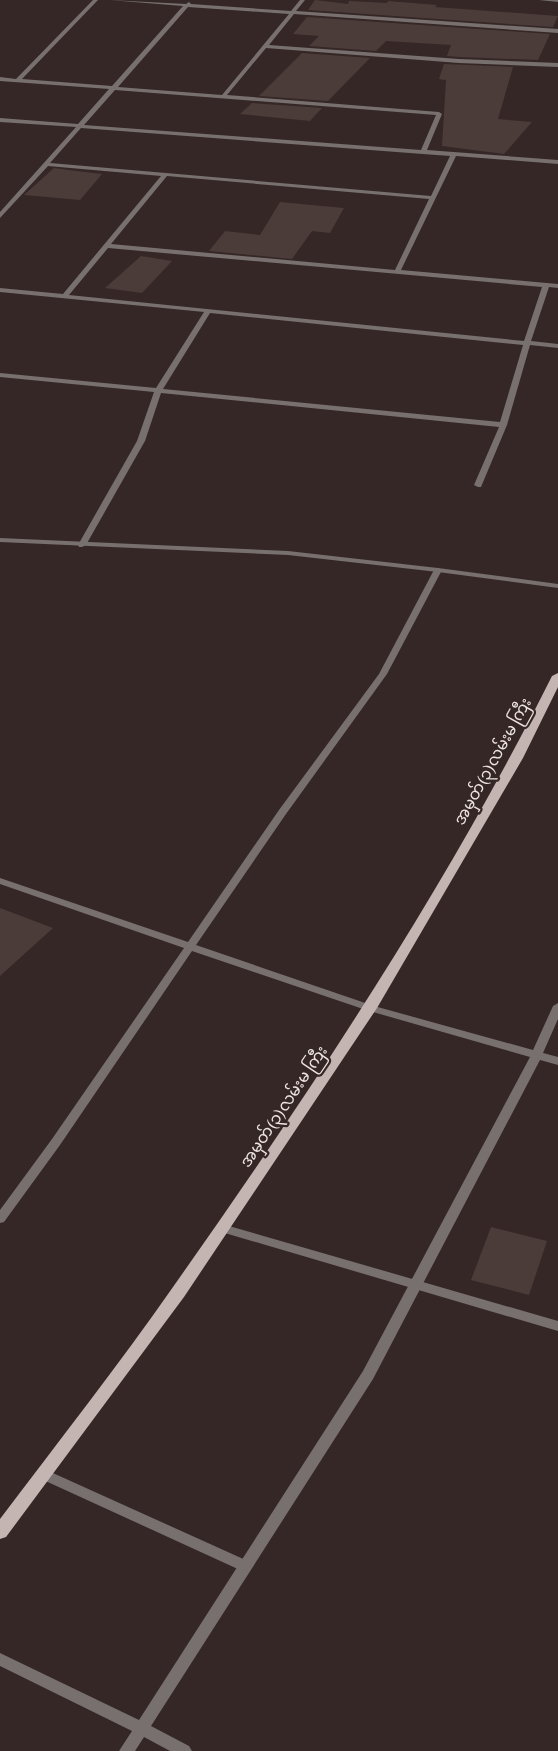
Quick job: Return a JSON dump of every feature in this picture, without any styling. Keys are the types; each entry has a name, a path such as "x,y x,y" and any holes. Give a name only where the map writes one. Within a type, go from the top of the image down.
{"main road":[{"name":"အမှတ်(၃)လမ်းမ ကြီး","path":"0,1532 178,1293 370,1008 517,758 558,676"}],"street":[{"path":"17,80 96,0"},
{"path":"111,0 558,31"},
{"path":"0,216 192,0"},
{"path":"223,97 303,0"},
{"path":"541,0 558,1"},
{"path":"265,46 459,61 558,65"},
{"path":"0,79 439,114 423,152"},
{"path":"0,120 558,162"},
{"path":"397,272 454,154"},
{"path":"46,164 433,198"},
{"path":"64,296 164,175"},
{"path":"107,246 558,286"},
{"path":"478,485 503,425 526,343 546,285"},
{"path":"0,290 558,346"},
{"path":"82,545 141,440 158,391 208,311"},
{"path":"0,375 503,425"},
{"path":"0,540 288,553 558,586"},
{"path":"0,1219 62,1134 191,948 282,812 383,674 438,570"},
{"path":"0,881 370,1008 558,1062"},
{"path":"126,1751 368,1375 537,1055 558,1006"},
{"path":"222,1228 414,1286 558,1326"},
{"path":"44,1474 245,1566"},
{"path":"0,1659 184,1751"}],"building":[{"path":"315,0 348,4 349,1 387,3 388,1 437,5 435,7 558,16 553,27 308,10"},
{"path":"307,17 550,34 538,60 459,57 447,56 451,45 386,41 376,51 309,46 319,36 293,34"},
{"path":"302,53 370,58 328,101 259,96"},
{"path":"444,64 513,67 498,119 532,122 504,154 442,146 446,80 439,79"},
{"path":"252,103 322,108 310,121 240,114"},
{"path":"54,168 102,174 80,200 24,195"},
{"path":"280,202 344,208 330,233 312,231 292,259 209,251 225,231 260,235"},
{"path":"141,256 172,261 142,293 105,288"},
{"path":"0,908 53,928 0,976"},
{"path":"491,1227 547,1241 529,1295 471,1280"}]}
